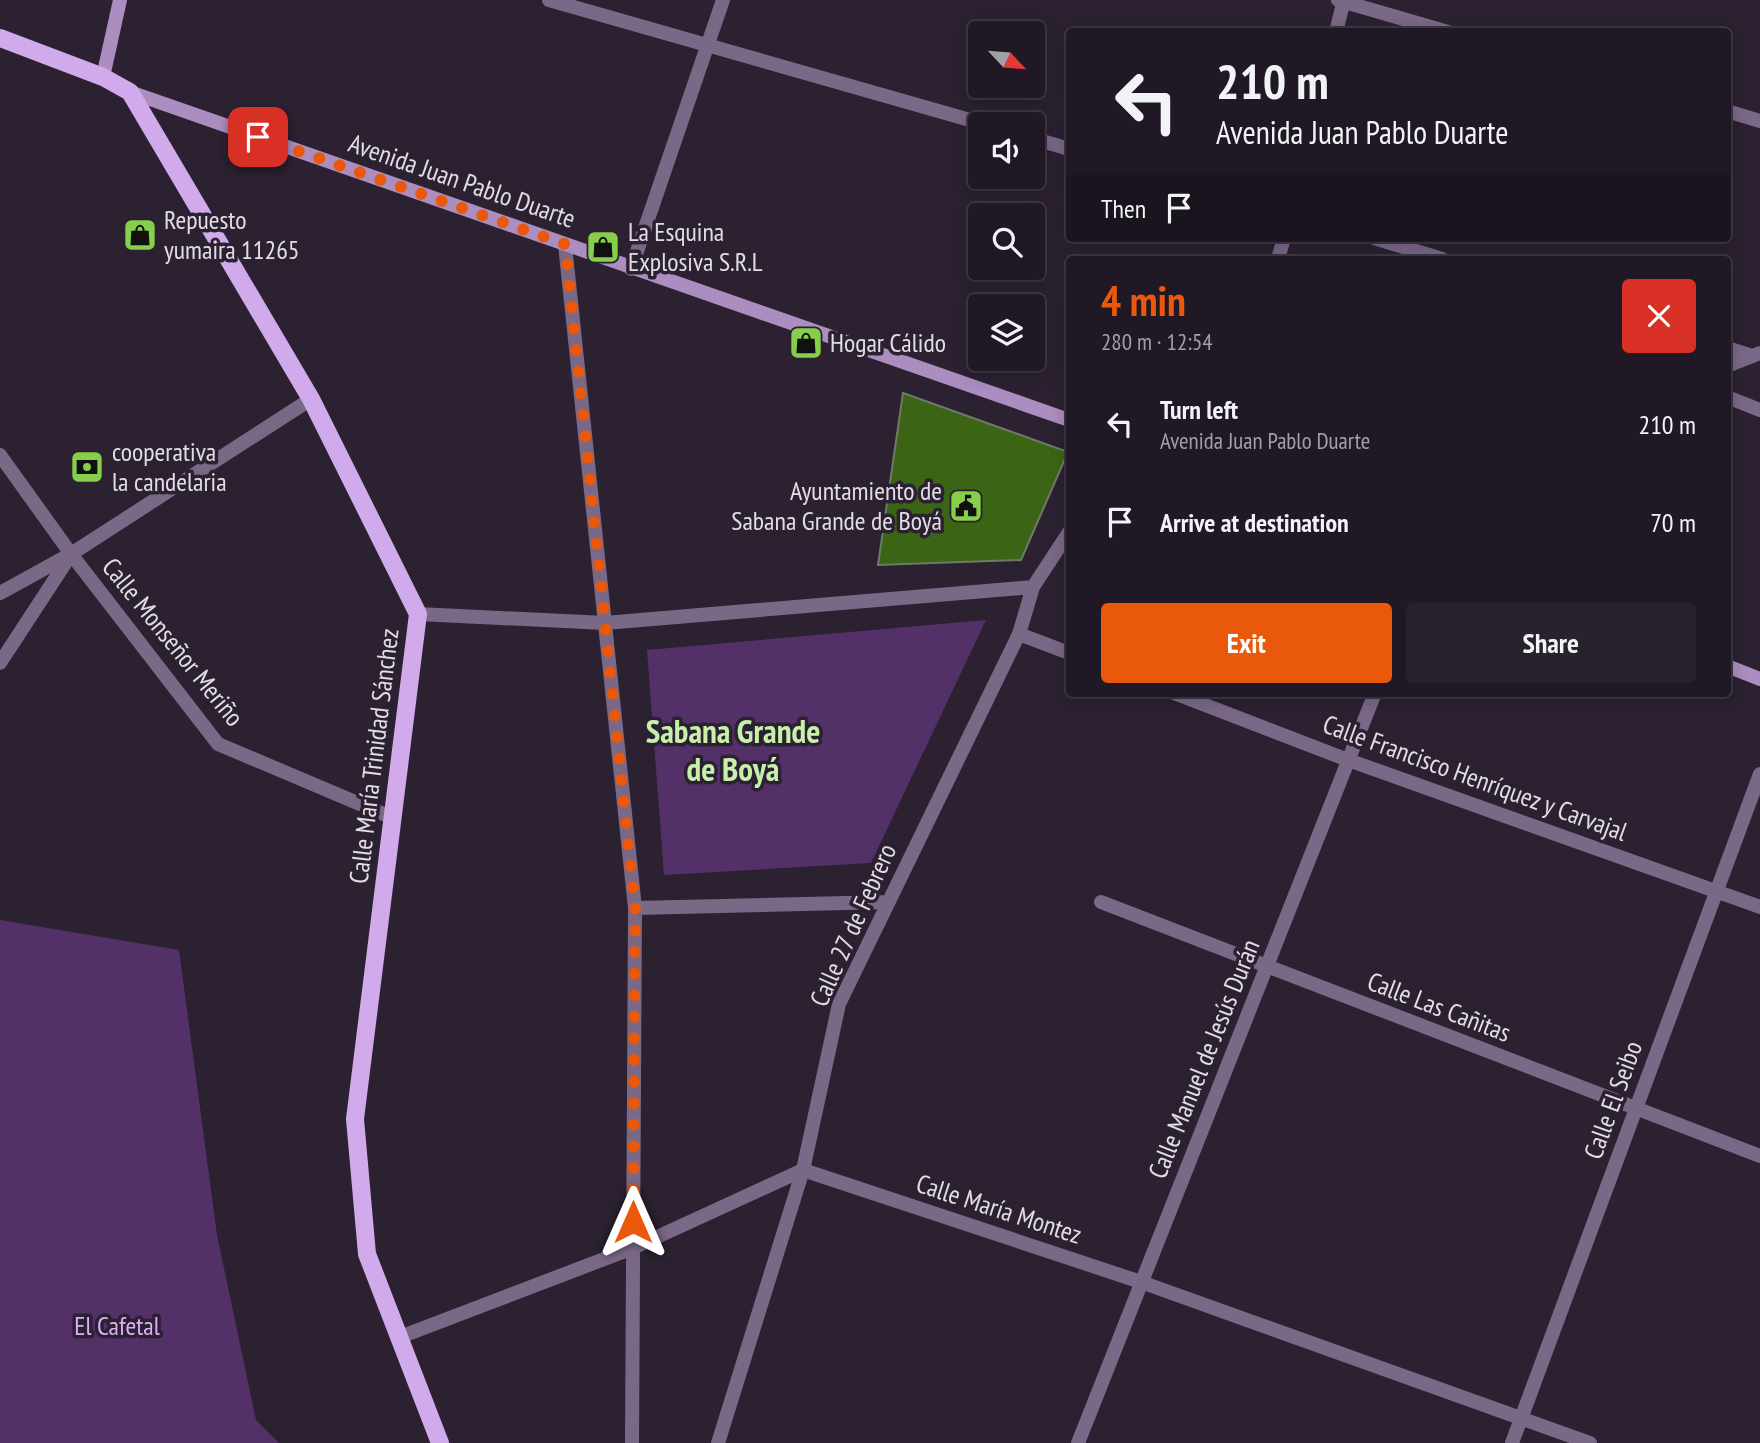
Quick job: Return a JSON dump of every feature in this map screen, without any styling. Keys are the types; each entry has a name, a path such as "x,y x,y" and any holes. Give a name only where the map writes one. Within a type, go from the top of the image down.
{"main road":[{"name":"Avenida Juan Pablo Duarte","path":"0,38 103,77 130,92"},
{"name":"Calle María Trinidad Sánchez","path":"130,92 311,399 418,614 355,1119 367,1254 440,1443"}],"street":[{"path":"103,77 120,0"},
{"path":"549,0 968,119"},
{"path":"631,269 723,0"},
{"path":"1337,28 1342,1 1434,28"},
{"name":"Avenida Juan Pablo Duarte","path":"130,92 631,269 1066,418"},
{"path":"1731,112 1760,121"},
{"path":"1045,142 1066,148"},
{"path":"1387,242 1432,256"},
{"path":"565,244 635,908 632,1443"},
{"path":"1731,349 1755,354"},
{"path":"1731,364 1755,354"},
{"path":"0,593 71,554 311,399"},
{"path":"1731,399 1760,410"},
{"name":"Calle Monseñor Meriño","path":"0,455 71,554 218,744 393,818"},
{"name":"Calle 27 de Febrero","path":"718,1443 803,1170 839,1004 1019,634 1033,587 1066,537"},
{"path":"0,663 71,554"},
{"path":"418,614 605,623 1033,587"},
{"path":"1019,634 1066,652"},
{"path":"1731,667 1760,678"},
{"name":"Calle Francisco Henríquez y Carvajal","path":"1184,697 1348,760 1760,907"},
{"name":"Calle Manuel de Jesús Durán","path":"1078,1443 1373,697"},
{"name":"Calle El Seibo","path":"1511,1443 1760,774"},
{"name":"Calle Las Cañitas","path":"1101,901 1635,1110 1760,1156"},
{"path":"635,908 888,902"},
{"path":"400,1336 633,1248 803,1170"},
{"name":"Calle María Montez","path":"803,1170 1141,1282 1590,1443"}],"green space":[{"path":"986,620 871,863 664,875 647,650"},
{"name":"El Cafetal","path":"0,920 179,950 217,1235 256,1420 279,1443 0,1443"}],"building":[{"name":"Ayuntamiento de Sabana Grande de Boyá","path":"903,393 1066,451 1021,560 878,565"}],"place":[{"name":"Repuesto yumaira 11265","path":"140,235"},
{"name":"La Esquina Explosiva S.R.L","path":"603,247"},
{"name":"Hogar Cálido","path":"806,343"},
{"name":"cooperativa la candelaria","path":"87,467"},
{"name":"Ayuntamiento de Sabana Grande de Boyá","path":"966,506"}],"district":[{"name":"Sabana Grande de Boyá","path":"733,750"}],"route":[{"path":"258,137 565,244 635,908 633,1222"}]}
